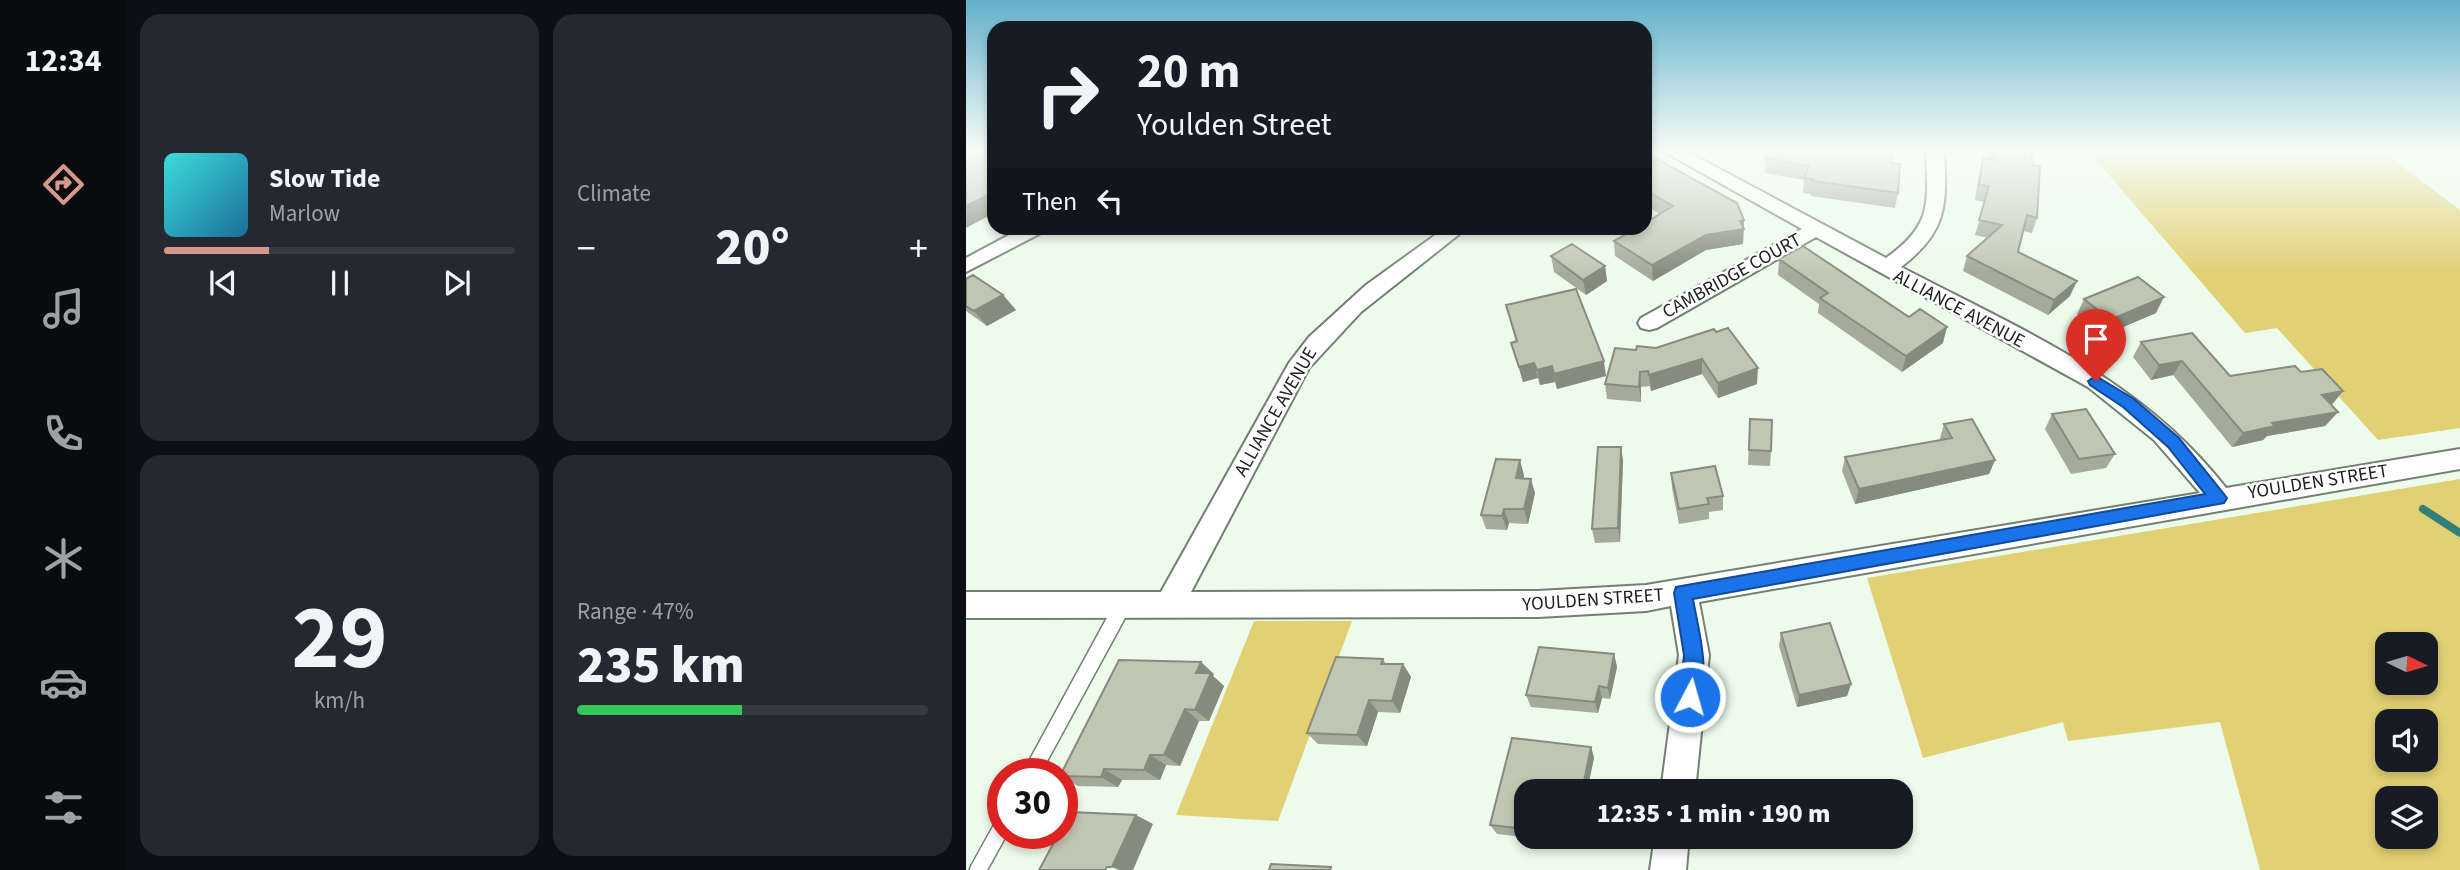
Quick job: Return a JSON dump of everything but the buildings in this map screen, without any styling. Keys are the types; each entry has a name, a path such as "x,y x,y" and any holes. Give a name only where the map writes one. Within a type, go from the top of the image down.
{"street":[{"name":"ALLIANCE AVENUE","path":"1748,193 2096,381 2128,403 2173,442 2218,498"},
{"path":"1885,269 1924,239 1933,223 1937,193"},
{"name":"CAMBRIDGE COURT","path":"1649,323 1815,229"},
{"path":"966,266 1023,235"},
{"name":"ALLIANCE AVENUE","path":"1170,605 1300,363 1311,348 1349,310 1448,235"},
{"name":"YOULDEN STREET","path":"966,605 1538,604 1618,601 1683,593 2218,498 2460,459"},
{"path":"1679,779 1694,655 1683,593"},
{"path":"1668,870 1670,849"}],"lane":[{"path":"1040,758 1123,605"},
{"path":"978,870 989,849"}],"shaded area":[{"path":"2124,193 2437,193 2460,210 2460,428 2378,440 2277,328 2245,333"},
{"path":"2460,479 2460,870 2260,870 2220,722 2068,741 2063,722 1923,758 1867,578"},
{"path":"1254,621 1352,621 1278,821 1176,815"}],"waterway":[{"path":"2423,509 2460,533"}],"route":[{"path":"1690,697 1694,655 1683,593 2218,498 2206,480 2156,425 2096,381"}]}
